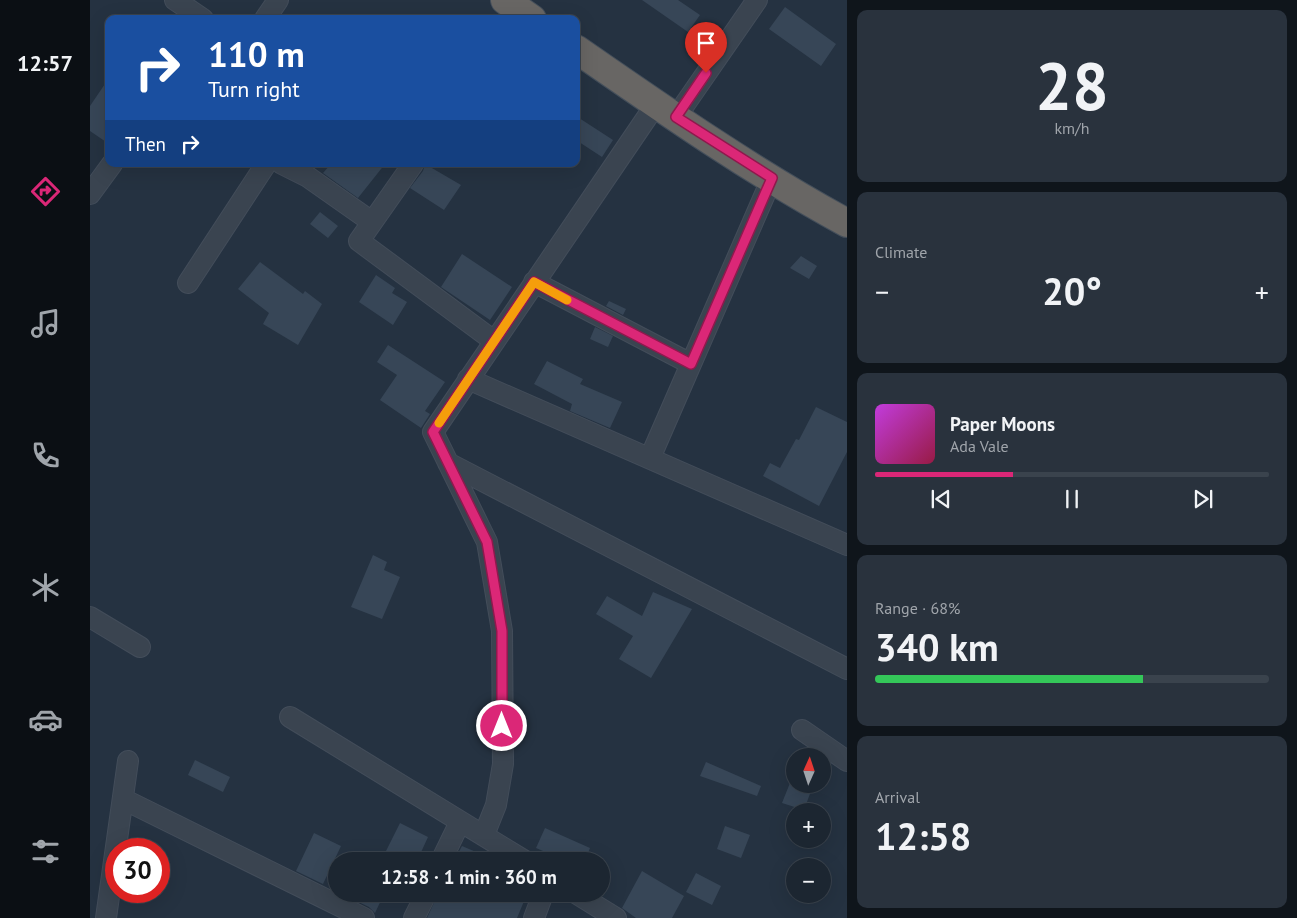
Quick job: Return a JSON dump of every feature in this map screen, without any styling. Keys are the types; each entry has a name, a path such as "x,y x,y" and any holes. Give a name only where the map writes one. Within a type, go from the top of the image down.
{"highway":[{"path":"580,52 666,110 772,178 847,223"}],"street":[{"path":"175,0 197,15"},
{"path":"268,15 278,0"},
{"path":"484,835 496,805 502,772 502,631 487,542 433,432 534,282 666,110 757,0"},
{"path":"90,194 110,167"},
{"path":"188,283 264,167"},
{"path":"297,167 312,170 372,222"},
{"path":"411,167 359,241 494,341"},
{"path":"650,458 772,178"},
{"path":"534,282 691,364"},
{"path":"468,379 847,545"},
{"path":"448,463 847,669"},
{"path":"90,617 140,647"},
{"path":"290,717 511,852"},
{"path":"802,730 847,761"},
{"path":"106,918 128,761"},
{"path":"123,799 364,918"},
{"path":"445,852 460,822"},
{"path":"414,918 422,902"},
{"path":"534,918 540,902"},
{"path":"590,902 616,918"}],"building":[{"path":"642,0 678,0 700,15 688,32"},
{"path":"785,7 836,44 821,66 769,29"},
{"path":"105,84 105,141 90,131 90,106"},
{"path":"580,119 613,140 602,157 580,143"},
{"path":"328,167 383,167 358,198 323,173"},
{"path":"424,167 430,167 461,185 444,210 410,188"},
{"path":"320,212 338,226 328,238 310,224"},
{"path":"462,254 512,287 490,320 441,287"},
{"path":"801,256 817,266 809,279 790,268"},
{"path":"260,262 303,294 305,291 322,304 298,345 263,324 269,313 238,289"},
{"path":"376,275 395,288 392,293 407,302 393,325 359,302"},
{"path":"609,301 626,309 623,315 606,306"},
{"path":"595,327 613,336 608,347 590,339"},
{"path":"388,345 445,382 425,411 430,414 421,428 380,400 397,375 377,362"},
{"path":"547,361 583,379 580,384 622,402 610,428 570,411 572,404 534,384"},
{"path":"816,407 847,422 847,452 819,506 763,476 770,463 780,468 796,439 799,440"},
{"path":"373,555 387,562 384,570 400,577 382,619 351,607"},
{"path":"653,592 692,609 651,678 619,659 633,636 596,614 607,596 642,616"},
{"path":"195,760 230,777 223,792 188,775"},
{"path":"706,762 761,786 757,796 700,776"},
{"path":"786,793 810,793 807,803 782,803"},
{"path":"400,823 428,837 421,852 386,852"},
{"path":"725,826 750,835 741,858 717,849"},
{"path":"545,828 590,848 588,852 545,852 536,848"},
{"path":"314,833 341,846 338,852 328,852 328,873 323,884 296,871"},
{"path":"462,846 476,852 459,852"},
{"path":"642,871 684,896 672,918 636,918 622,908"},
{"path":"696,873 721,886 712,905 686,892"},
{"path":"359,902 380,902 375,913 369,907"},
{"path":"434,902 524,902 517,918 427,918"}],"slow traffic":[{"path":"439,423 534,282 567,300"}],"route":[{"path":"502,726 502,631 487,542 433,432 534,282 691,364 772,178 676,117 706,73"}]}
